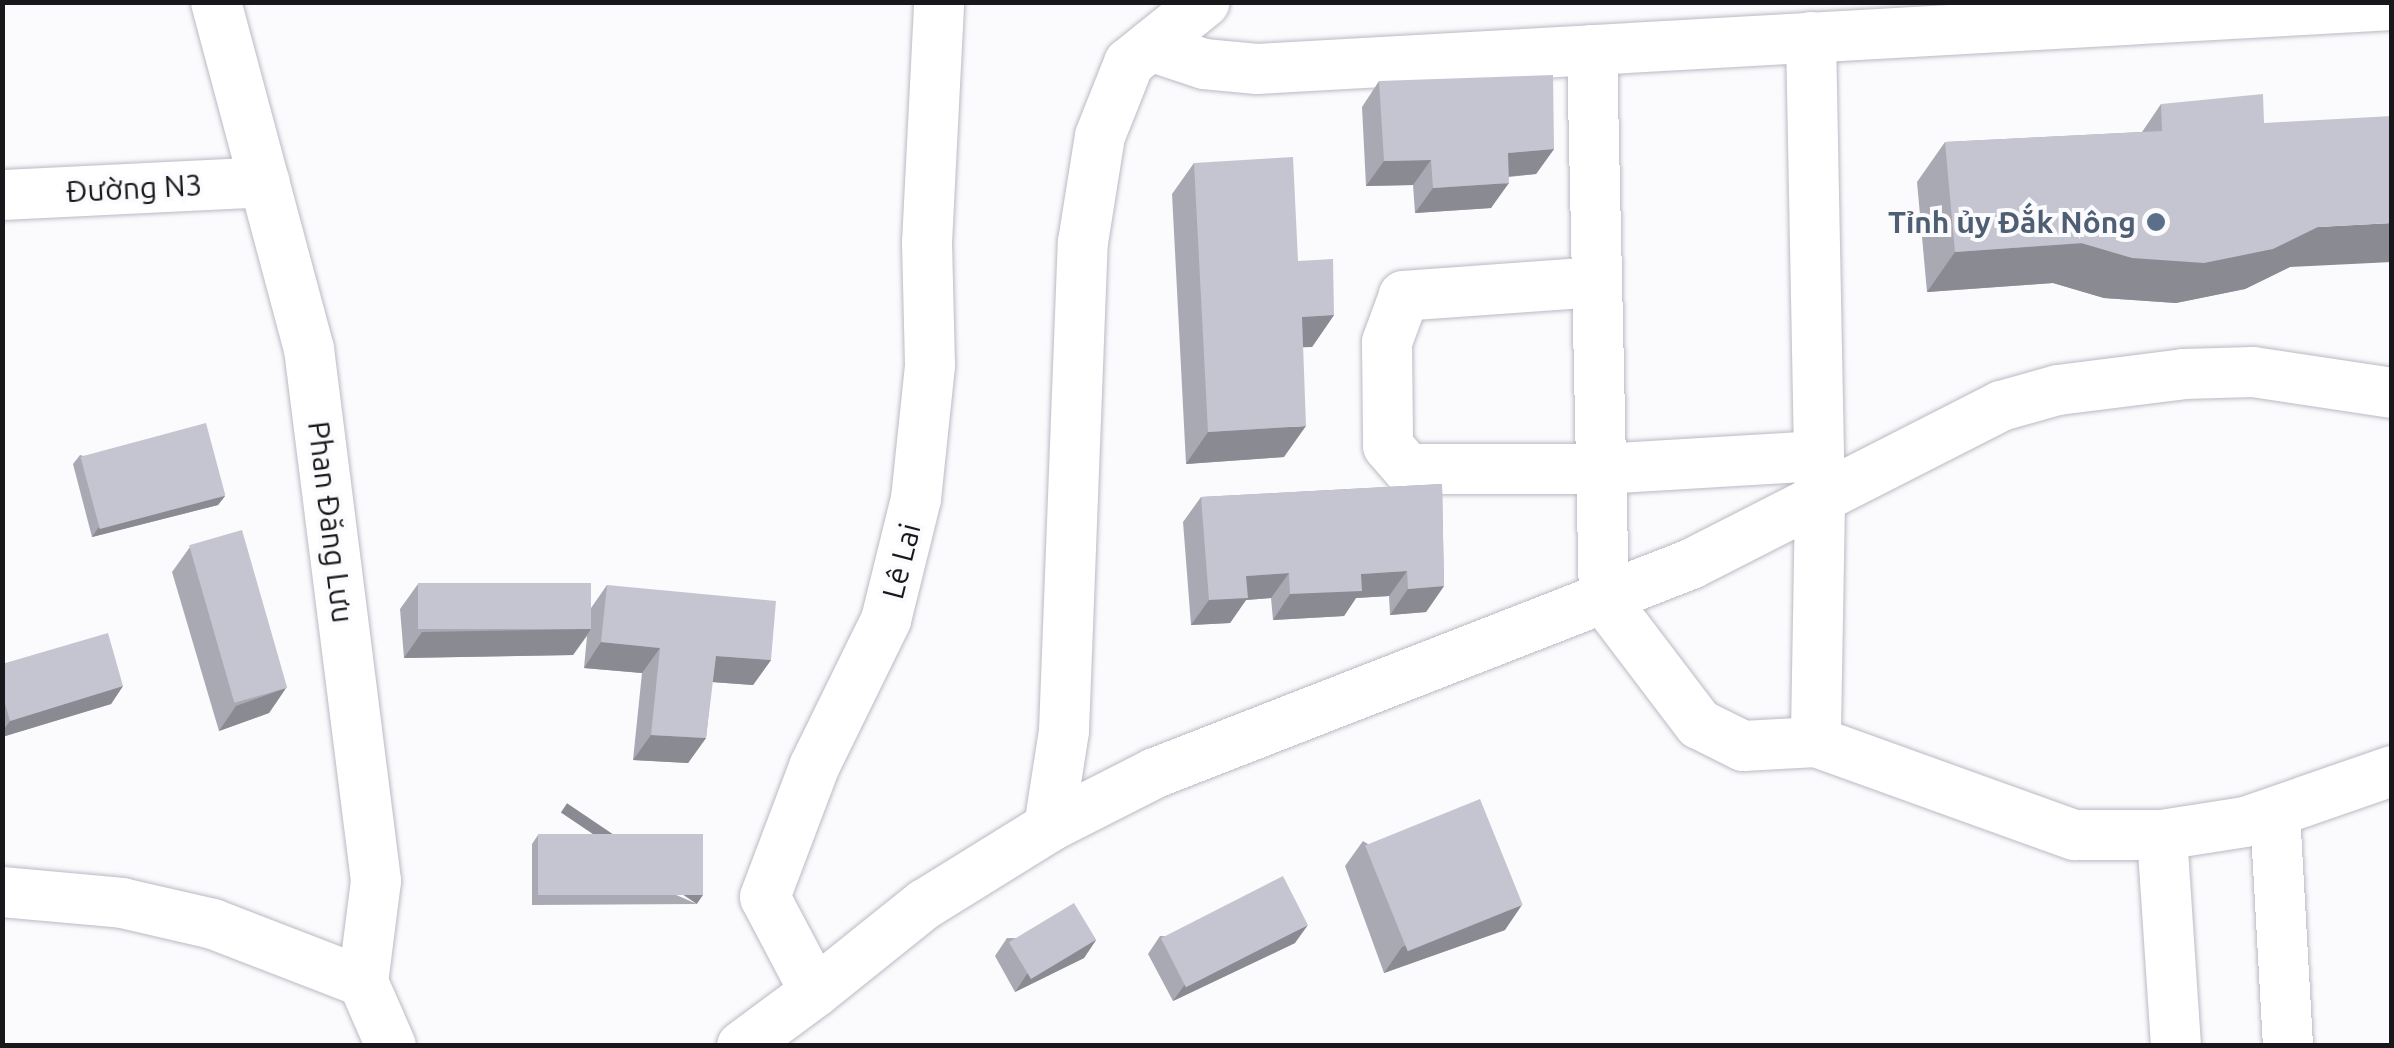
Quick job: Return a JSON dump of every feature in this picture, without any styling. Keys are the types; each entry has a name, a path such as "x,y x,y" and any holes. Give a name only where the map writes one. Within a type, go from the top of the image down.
{"street":[{"name":"Phan Đăng Lưu","path":"216,2 309,349 376,882 363,982"},
{"name":"Lê Lai","path":"816,992 765,898 814,767 886,620 916,499 930,366 927,243 939,2"},
{"path":"1048,827 1064,731 1082,242 1100,136 1129,63 1204,2"},
{"path":"1150,46 1204,64 1256,70 1811,38 1902,17 2392,5"},
{"path":"1811,38 1819,479 1816,742"},
{"path":"1592,50 1604,599 1699,724 1743,746 1816,742 2075,835 2162,835 2274,813 2392,772"},
{"name":"Đường N3","path":"2,195 264,182"},
{"path":"1597,282 1404,296 1388,342 1388,446 1408,469 1600,468 1819,479"},
{"path":"742,1046 925,904 1048,827 1155,773 1604,599 1819,479 1906,449 2002,406 2058,390 2253,372 2392,392"},
{"path":"2274,813 2288,1046"},
{"path":"2162,835 2176,1046"},
{"path":"2,892 122,904 213,924 363,982 391,1046"}],"building":[{"path":"1553,75 1554,149 1508,153 1509,183 1433,188 1431,160 1384,161 1379,81"},
{"name":"Tỉnh ủy Đắk Nông","path":"2263,94 2264,123 2392,116 2392,223 2318,227 2273,249 2204,263 2132,258 2081,243 1955,252 1945,142 2162,131 2161,104"},
{"path":"1293,157 1298,261 1333,259 1334,315 1302,317 1306,426 1208,432 1194,163"},
{"path":"206,423 225,495 100,529 80,457"},
{"path":"1442,484 1444,586 1408,589 1407,571 1361,574 1362,591 1290,594 1289,573 1246,576 1248,598 1209,600 1201,497"},
{"path":"242,530 287,688 234,703 189,545"},
{"path":"418,583 591,583 591,629 418,629"},
{"path":"607,585 776,601 771,660 716,656 706,738 651,735 660,648 601,642"},
{"path":"108,633 123,686 10,721 2,693 2,664"},
{"path":"1480,799 1523,905 1408,951 1365,845"},
{"path":"538,834 703,834 703,895 538,895"},
{"path":"1283,876 1308,925 1186,987 1161,938"},
{"path":"1074,903 1096,940 1031,979 1009,942"}],"place":[{"name":"Tỉnh ủy Đắk Nông","path":"2156,222"}]}
